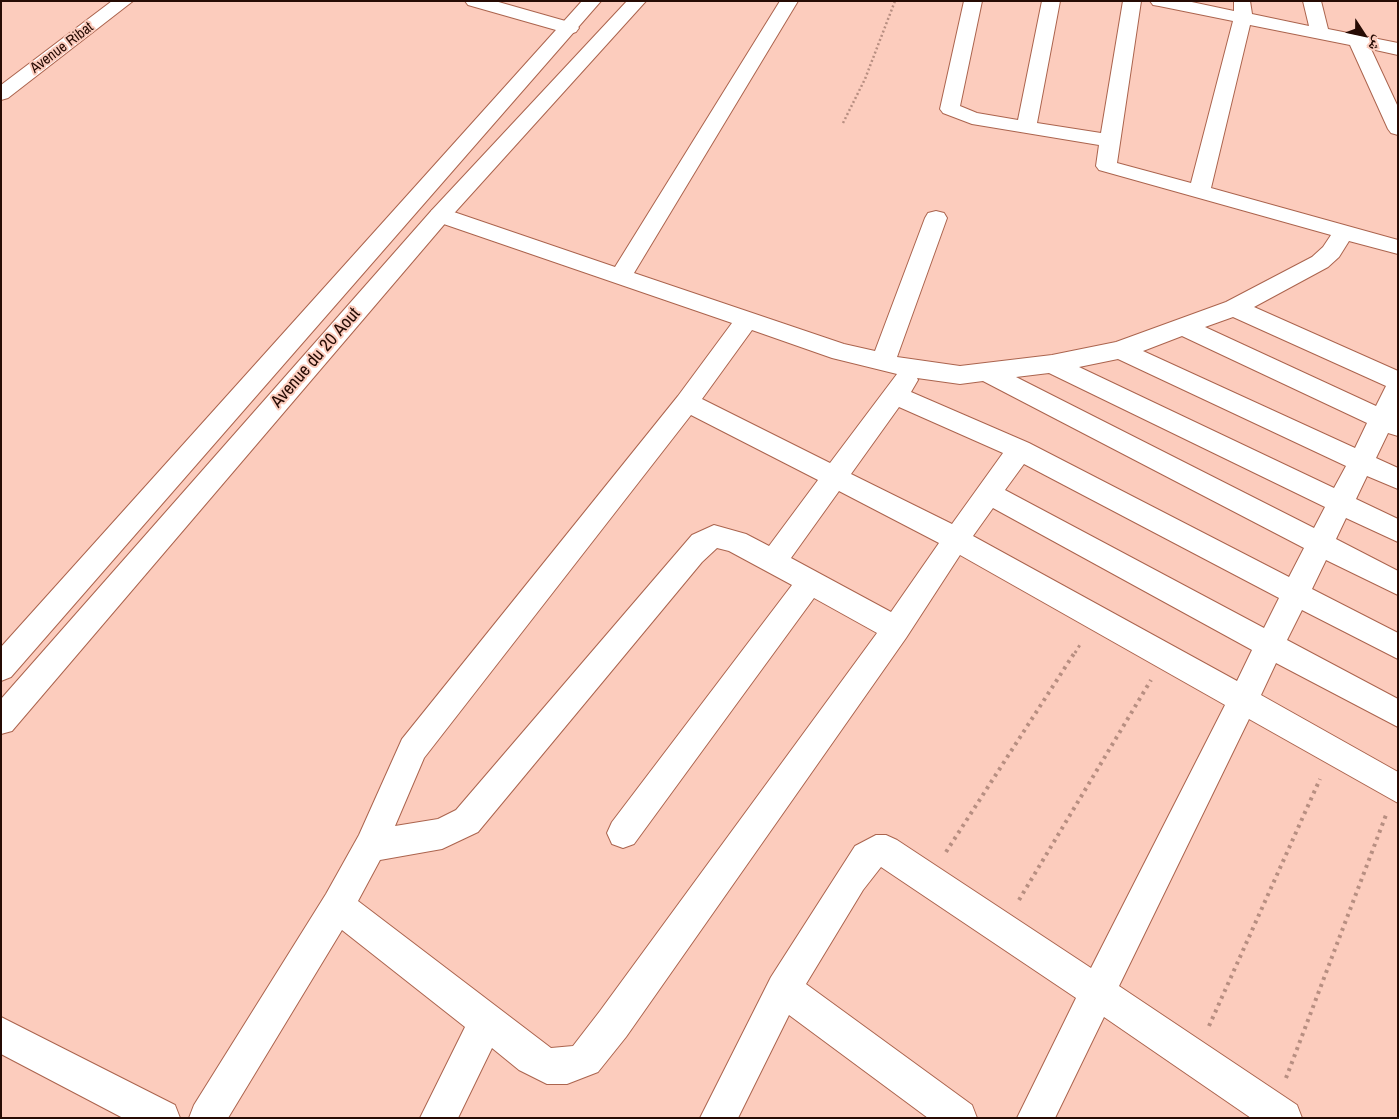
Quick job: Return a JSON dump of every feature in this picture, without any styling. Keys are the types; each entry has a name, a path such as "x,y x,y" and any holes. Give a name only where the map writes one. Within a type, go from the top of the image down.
{"street":[{"name":"Avenue Ribat","path":"1,94 124,1"},
{"path":"474,1 570,28"},
{"name":"Avenue du 20 Aout","path":"1,668 592,1"},
{"name":"Avenue du 20 Aout","path":"1,721 440,215 637,1"},
{"path":"620,277 789,1"},
{"path":"973,1 950,109 962,116 1110,141"},
{"path":"1027,126 1051,1"},
{"path":"1132,1 1106,166 1398,247"},
{"path":"1159,1 1242,10 1320,34 1398,49"},
{"path":"1312,1 1320,34"},
{"path":"1199,192 1242,10"},
{"path":"1358,42 1398,129"},
{"path":"440,215 840,352 914,369 960,374 1052,364 1120,350 1184,327 1234,308 1320,262 1331,252 1344,232"},
{"path":"883,362 936,218"},
{"path":"1234,308 1398,381"},
{"path":"207,1118 338,906 370,846 413,749 686,402 746,321"},
{"path":"1184,327 1390,423"},
{"path":"1120,350 1398,479"},
{"path":"1052,364 1398,531"},
{"path":"773,561 914,369"},
{"path":"986,372 1398,584"},
{"path":"1035,1118 1360,462 1390,423 1398,387"},
{"path":"895,395 1020,450 1398,647"},
{"path":"686,402 956,539 1166,656 1397,789"},
{"path":"338,906 487,1020 532,1057 547,1066 567,1066 585,1059 613,1024 896,629 956,539 1020,450"},
{"path":"989,494 1398,714"},
{"path":"370,846 442,834 468,821 702,543 714,536 736,542 896,629"},
{"path":"623,833 810,582"},
{"path":"718,1118 783,989 867,857 876,850 886,851 929,878 1098,990 1279,1114"},
{"path":"783,989 959,1118"},
{"path":"438,1118 487,1020"},
{"path":"1,1035 162,1118"}],"path":[{"path":"843,123 865,79 895,1"},
{"path":"929,878 1097,617"},
{"path":"1002,928 1166,656"},
{"path":"1196,1057 1332,752"},
{"path":"1279,1114 1397,789"}]}
